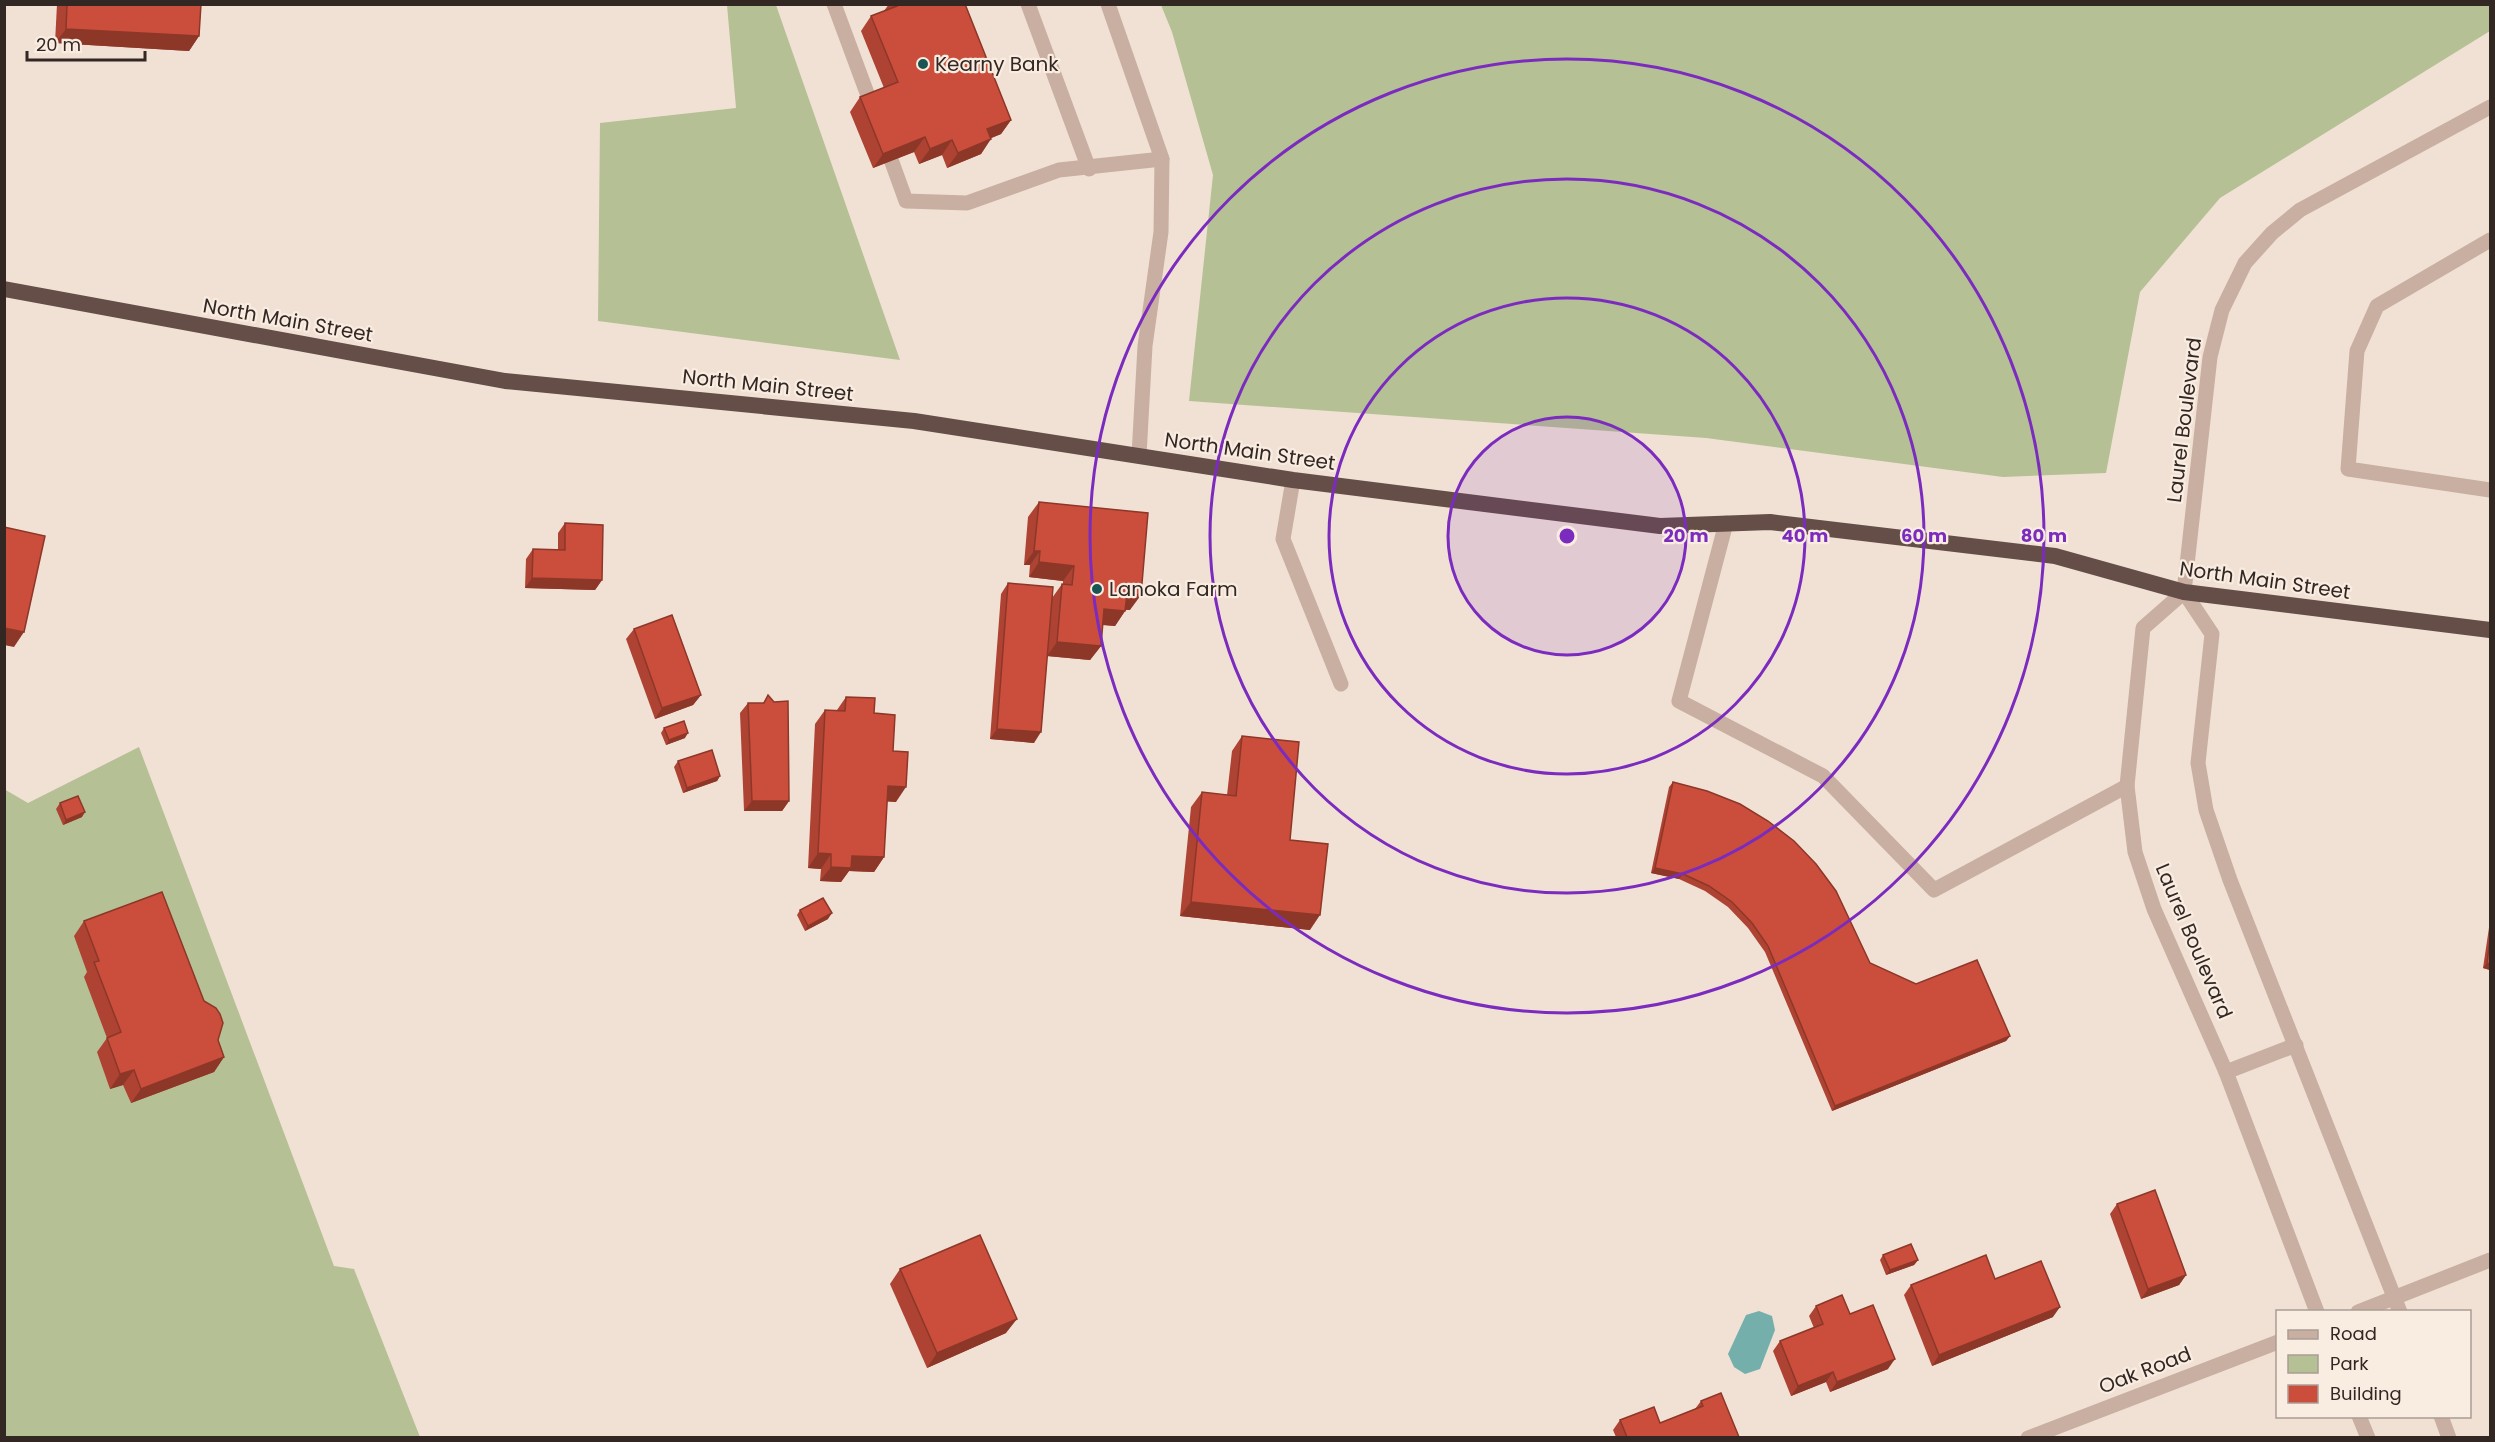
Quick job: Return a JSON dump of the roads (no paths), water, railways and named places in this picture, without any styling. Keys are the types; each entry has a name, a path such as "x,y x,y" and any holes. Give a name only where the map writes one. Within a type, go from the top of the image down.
{"highway":[{"name":"North Main Street","path":"4,289 505,381 914,421 1293,480 1660,526 1770,522 2055,556 2184,592 2490,630"}],"street":[{"path":"834,4 906,201 968,203 1059,171 1162,159"},
{"path":"1028,4 1089,169"},
{"path":"1108,4 1162,159 1161,232 1144,346 1139,456"},
{"name":"Laurel Boulevard","path":"2317,1310 2226,1072 2154,909 2135,852 2127,786 2143,628 2184,592 2210,357 2222,310 2245,263 2272,233 2300,210 2490,106"},
{"path":"2490,240 2377,306 2357,351 2348,469 2490,490"},
{"path":"1293,480 1283,539 1341,684"},
{"path":"1726,524 1679,701 1823,776 1934,890 2127,786"},
{"path":"2184,592 2212,634 2198,763 2206,810 2230,880 2397,1305"},
{"path":"2226,1072 2295,1045"},
{"path":"2364,1310 2397,1305 2490,1260"},
{"name":"Oak Road","path":"2028,1437 2276,1342"},
{"path":"2360,1418 2368,1437"},
{"path":"2441,1418 2449,1437"}],"water":[{"path":"1759,1311 1772,1316 1775,1330 1760,1369 1745,1374 1734,1367 1728,1354 1746,1315"}],"place":[{"name":"Kearny Bank","path":"923,64"},
{"name":"Lanoka Farm","path":"1097,589"}]}
